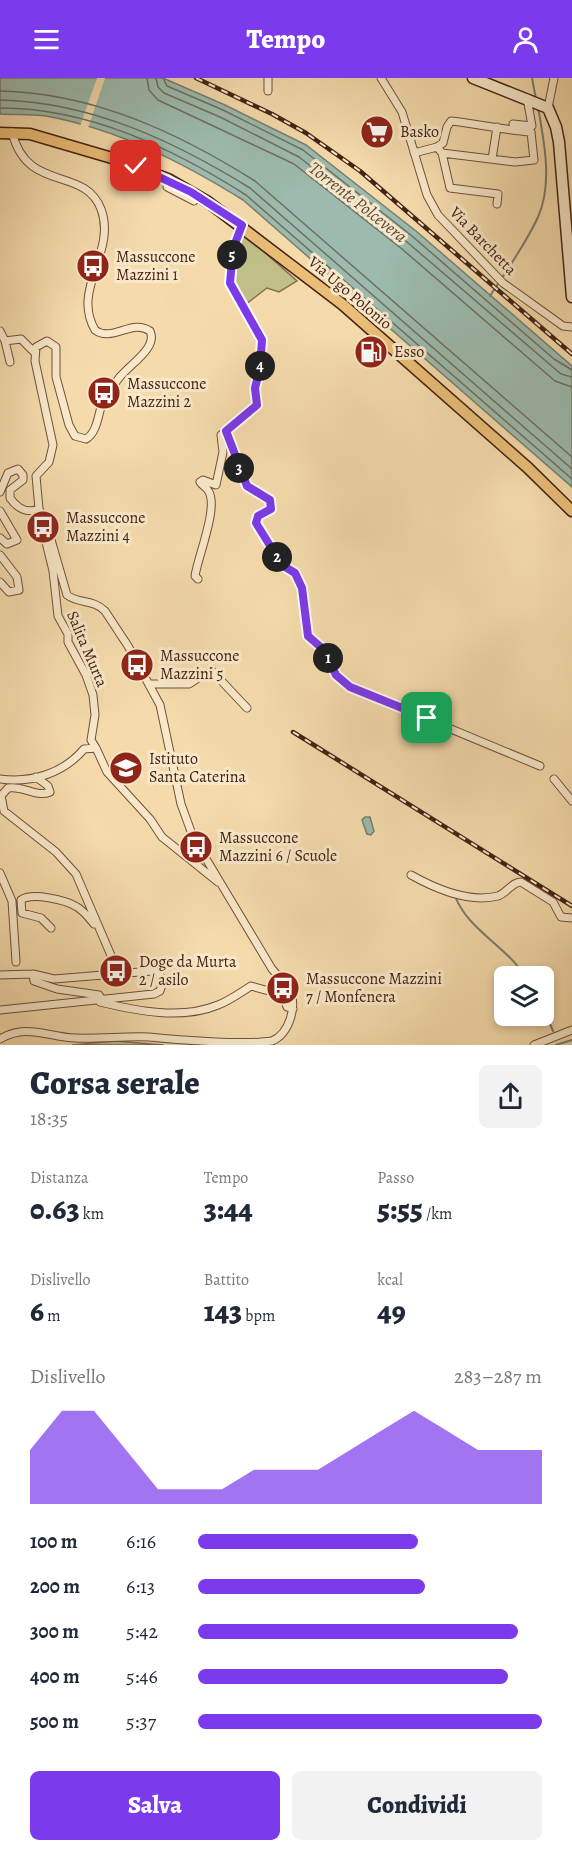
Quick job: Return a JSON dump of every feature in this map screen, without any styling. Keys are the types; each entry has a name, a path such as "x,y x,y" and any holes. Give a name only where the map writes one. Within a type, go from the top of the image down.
{"main road":[{"path":"473,78 546,107 556,127 571,266 572,297"},
{"name":"Via Ugo Polonio","path":"0,133 12,132 56,140 168,179 242,225 342,304 527,467 572,511"}],"street":[{"path":"268,78 268,90"},
{"name":"Via Barchetta","path":"381,78 402,112 427,195 438,215 503,283 563,326 572,327"},
{"path":"546,107 554,78"},
{"path":"513,124 532,126 528,99"},
{"path":"414,153 440,150 492,159 534,160 531,132 452,122 447,127 440,150 450,188 498,194 497,204"},
{"path":"492,159 497,127"},
{"path":"0,1040 17,1031 36,1031 75,1038 108,1035 195,1043 264,1043 282,1034 293,1009 290,991 272,969 186,821 164,720 149,684 105,611 94,602 75,600 67,595 47,526 39,509 36,476 49,462 53,445 35,353 38,344 44,342 56,347 56,377 69,425 75,436 86,439 92,434 104,399 125,370 150,347 153,337 148,328 141,326 106,334 95,330 86,300 105,244 106,232 100,208 81,187 35,170 19,153 12,132"},
{"path":"168,179 168,187 194,201"},
{"path":"198,579 195,576 197,563 212,508 208,490 200,482 203,480 213,486 217,483 223,452 221,435 257,405 255,388 260,368 262,340 230,283 233,249 242,225"},
{"path":"0,331 10,362"},
{"path":"5,341 21,339 35,353"},
{"path":"226,431 247,486 270,500 271,509 258,516 256,523 282,565 295,573 302,588 308,636 324,650 339,678 350,687 540,765"},
{"path":"0,492 8,473 18,469 22,472 23,480 10,490 10,498 20,508 33,511 39,509"},
{"path":"0,512 16,540 7,544 0,538"},
{"name":"Salita Murta","path":"47,526 44,534 53,571 55,603 93,695 95,715 91,740 96,748"},
{"path":"0,555 17,577 19,590 9,592 0,582"},
{"path":"149,684 189,684 206,673 216,672 247,708"},
{"path":"0,779 15,781 36,777 68,765 84,749 96,748 107,772 150,819 162,837 222,885"},
{"path":"36,777 48,786 50,792 40,794 21,788 8,788 1,796 4,811 56,852 72,869 120,974"},
{"path":"554,779 572,801"},
{"path":"0,873 12,901 16,962"},
{"path":"411,875 477,900 501,895 516,882 522,882 553,902 561,916 572,918"},
{"path":"51,928 41,918 21,913 21,900 29,897 74,905 98,928"},
{"path":"0,975 33,974 54,979 154,971 162,978 162,988 153,994 0,1010"},
{"path":"33,974 34,981 57,989 99,995 100,1000"},
{"path":"100,1000 137,1011 200,1011 218,1005 251,986 283,994 287,1007 293,1009"},
{"path":"534,1045 572,1030"},
{"path":"66,1045 75,1038"}],"green space":[{"path":"244,234 297,281 279,292 267,288 246,304 235,290 232,279 234,257 238,243"},
{"path":"115,1041 164,1045 72,1045"}],"water":[{"name":"Torrente Polcevera","path":"0,78 163,78 225,105 306,145 416,231 572,366 572,487 243,200 173,160 98,129 46,116 0,114"},
{"path":"370,817 374,831 371,835 367,834 362,820"}],"pier":[{"path":"97,78 105,78 87,131 79,129"}],"waterway":[{"path":"532,78 536,99"},
{"path":"490,296 528,237 543,204 546,162 538,107"},
{"path":"455,896 469,919 518,966"},
{"path":"551,1026 553,1031"},
{"path":"556,1045 572,1040"}],"railway":[{"path":"196,78 306,133 360,171 572,354"},
{"path":"293,732 572,906"}],"place":[{"name":"Basko","path":"377,132"},
{"name":"Massuccone Mazzini 1","path":"93,266"},
{"name":"Esso","path":"371,352"},
{"name":"Massuccone Mazzini 2","path":"104,393"},
{"name":"Massuccone Mazzini 4","path":"43,527"},
{"name":"Massuccone Mazzini 5","path":"137,665"},
{"name":"Istituto Santa Caterina","path":"126,768"},
{"name":"Massuccone Mazzini 6 / Scuole","path":"196,847"},
{"name":"Doge da Murta 2 / asilo","path":"116,971"},
{"name":"Massuccone Mazzini 7 / Monfenera","path":"283,988"}],"route":[{"path":"136,166 168,179 242,225 233,249 230,283 262,340 260,368 255,388 257,405 231,424 226,431 247,486 270,500 271,509 258,516 255,519 256,523 282,565 295,573 302,588 308,636 324,650 336,675 350,687 427,718"}]}
